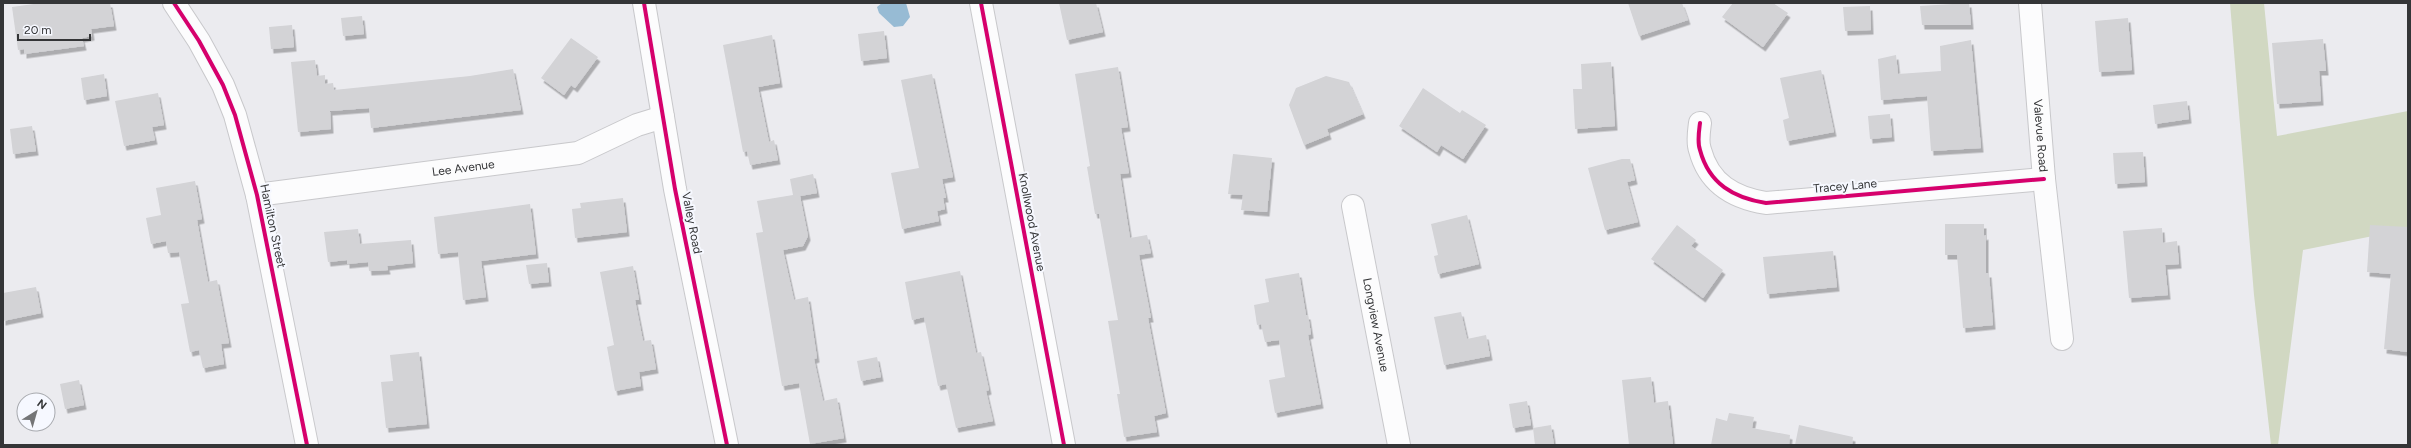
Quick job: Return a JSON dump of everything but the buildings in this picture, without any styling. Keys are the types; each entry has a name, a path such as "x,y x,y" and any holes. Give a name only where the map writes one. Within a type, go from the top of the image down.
{"street":[{"name":"Hamilton Street","path":"174,3 199,41 222,85 234,115 257,195 307,445"},
{"name":"Valley Road","path":"644,3 663,117 727,445"},
{"name":"Knollwood Avenue","path":"981,3 1064,445"},
{"name":"Valevue Road","path":"2030,3 2044,179 2062,339"},
{"name":"Lee Avenue","path":"257,195 578,153 638,125 663,117"},
{"name":"Tracey Lane","path":"1700,122 1699,149 1710,173 1725,189 1744,200 1766,203 2044,179"},
{"name":"Longview Avenue","path":"1353,206 1399,445"}],"green space":[{"path":"2230,3 2264,3 2277,136 2408,111 2408,229 2303,250 2278,445 2271,445 2254,295"}],"water":[{"path":"882,3 906,3 910,17 903,26 894,27 879,13 877,7"}],"cycle path":[{"path":"174,3 199,41 223,85 235,115 257,195 307,445"},
{"path":"644,3 675,189 727,445"},
{"path":"981,3 1064,445"},
{"path":"1700,123 1698,136 1699,147 1704,162 1716,180 1733,193 1754,201 1766,203 2044,179"}]}
